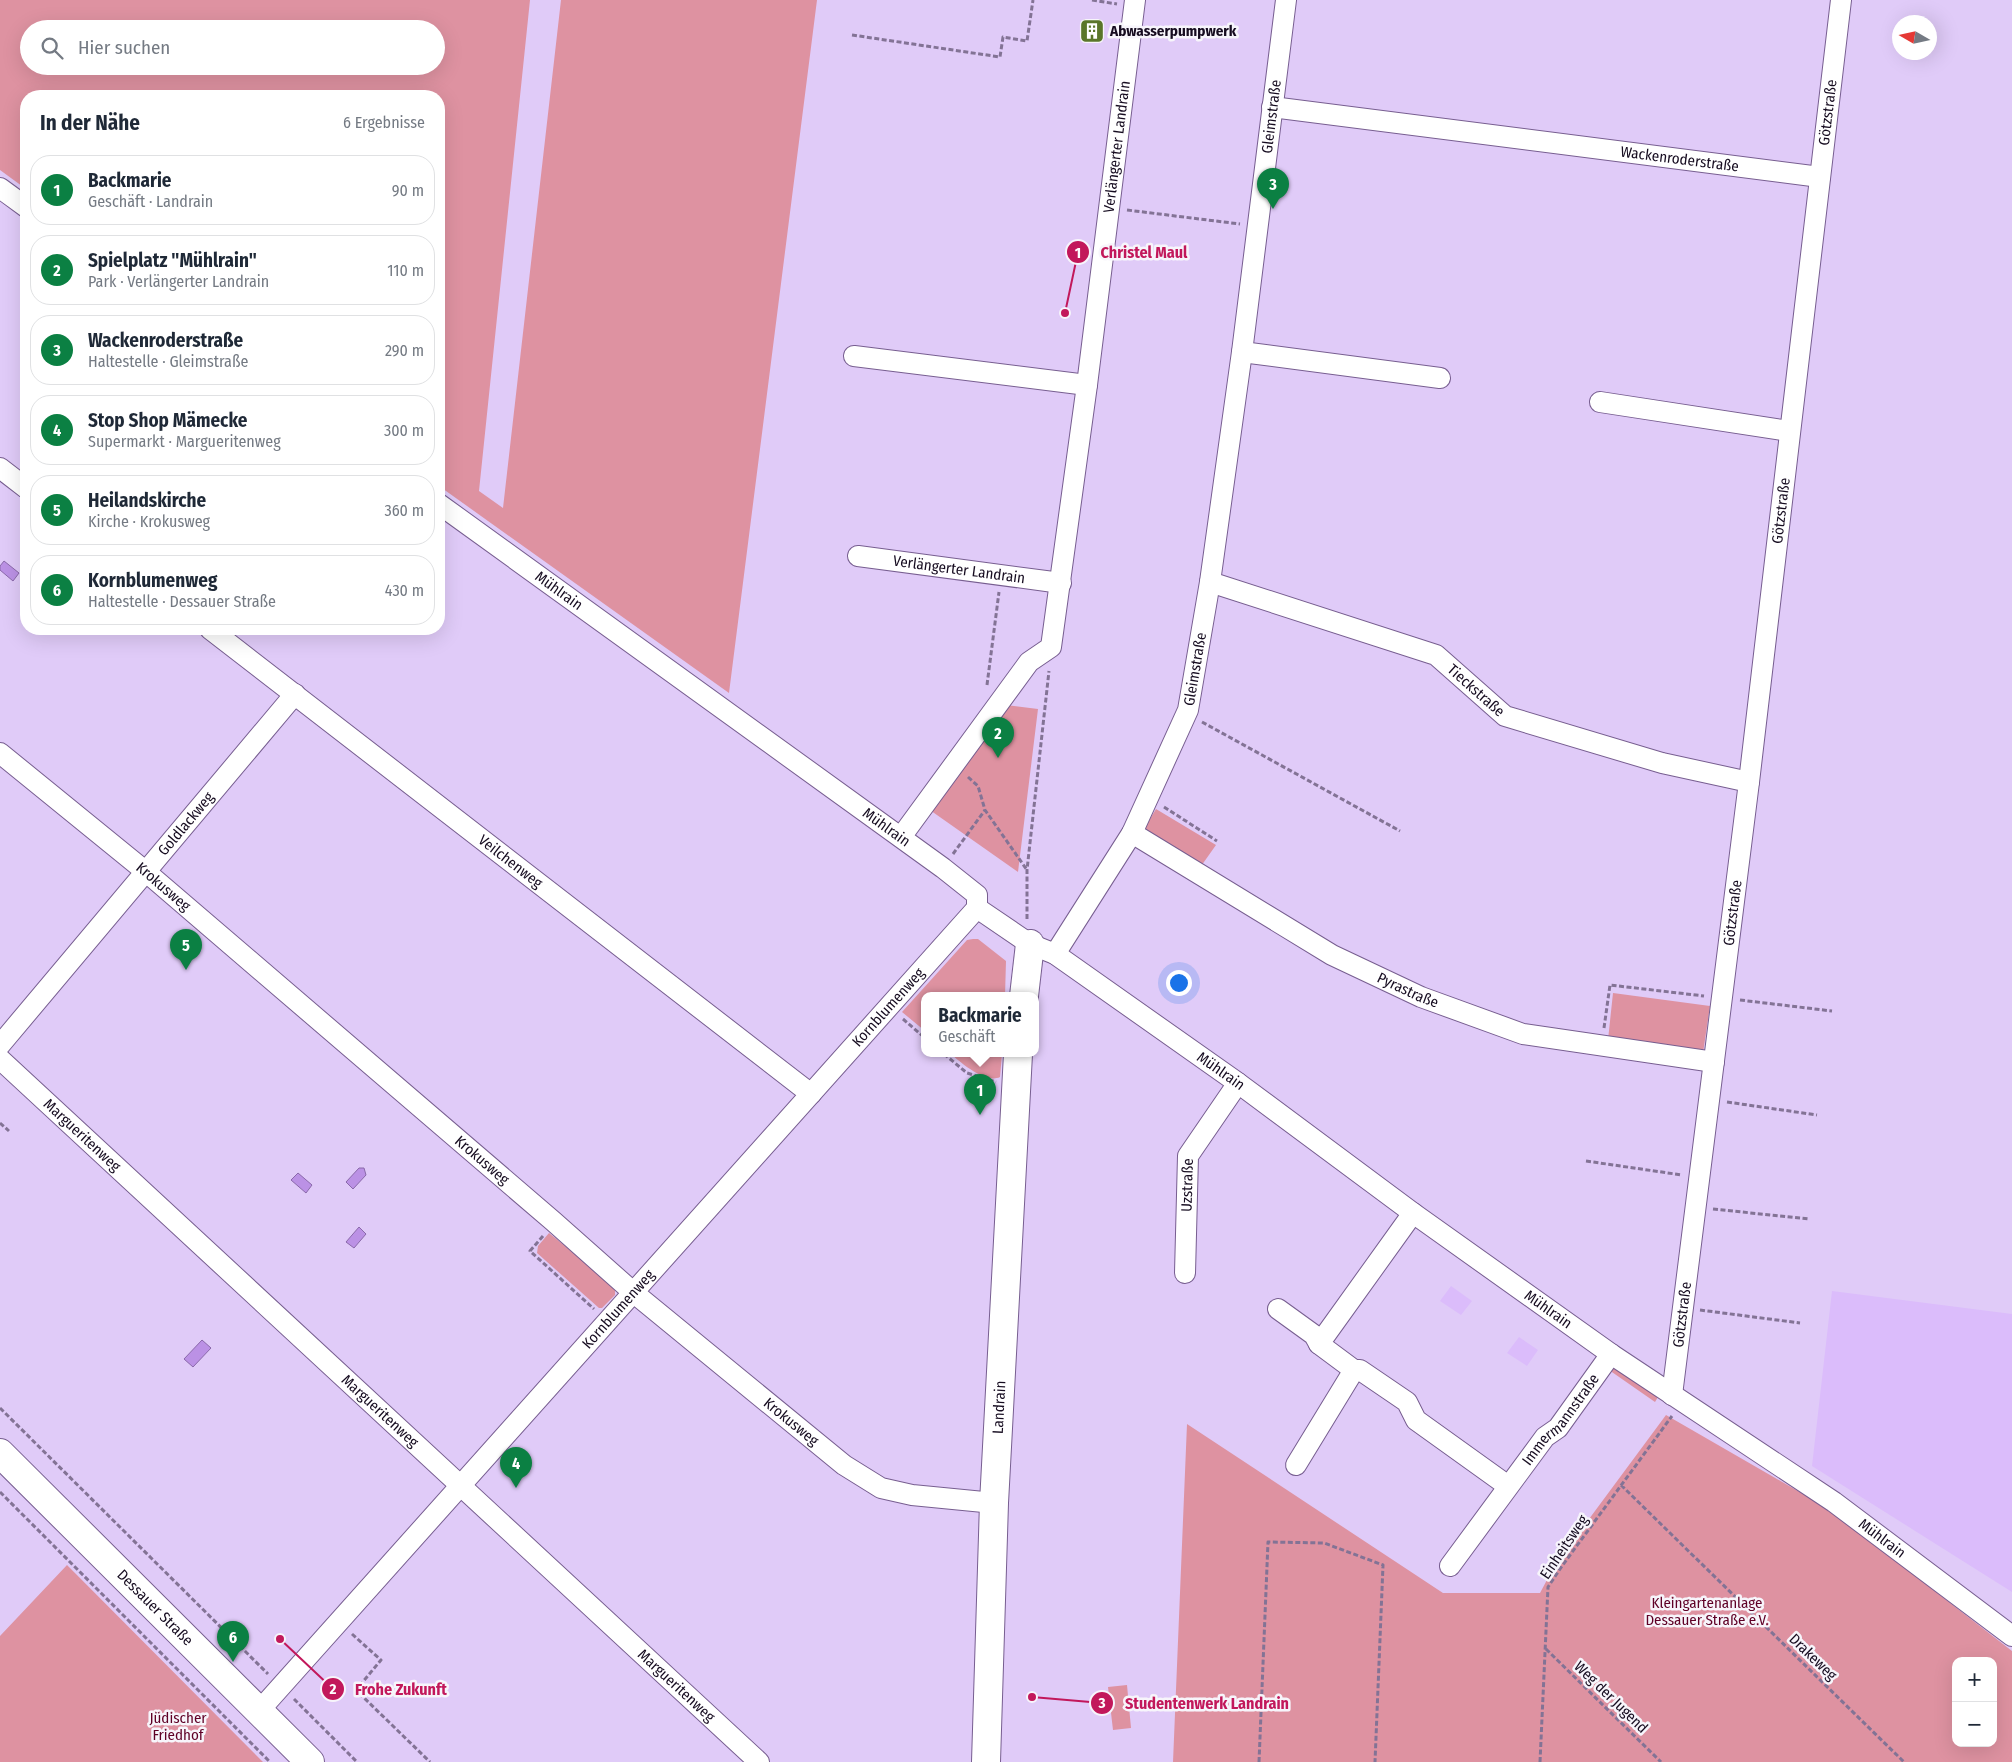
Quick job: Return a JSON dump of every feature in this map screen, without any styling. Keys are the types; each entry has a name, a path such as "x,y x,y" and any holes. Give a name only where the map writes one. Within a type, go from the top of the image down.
{"street":[{"name":"Gleimstraße","path":"1055,954 1132,833 1187,713 1210,582 1242,352 1286,0"},
{"name":"Götzstraße","path":"1677,1398 1682,1308 1723,998 1841,0"},
{"name":"Verlängerter Landrain","path":"1051,647 1087,385 1135,3"},
{"name":"Wackenroderstraße","path":"1272,107 1820,177"},
{"path":"0,188 20,203"},
{"path":"1242,352 1440,378"},
{"path":"854,356 1087,385"},
{"path":"1600,402 1789,431"},
{"path":"0,468 20,483"},
{"name":"Mühlrain","path":"445,508 943,868 978,895 977,908 1030,944 1055,954 1238,1083 1414,1213 1611,1354 1834,1502 2012,1636"},
{"name":"Verlängerter Landrain","path":"858,556 1061,583"},
{"name":"Tieckstraße","path":"1210,582 1436,655 1505,716 1662,763 1749,782"},
{"name":"Veilchenweg","path":"218,635 812,1094"},
{"path":"901,837 1029,662 1051,647"},
{"name":"Goldlackweg","path":"0,1044 294,694"},
{"name":"Krokusweg","path":"0,752 145,871 555,1222 634,1293 844,1466 881,1488 912,1496 994,1503"},
{"name":"Pyrastraße","path":"1132,833 1332,955 1422,997 1523,1034 1714,1062"},
{"name":"Kornblumenweg","path":"259,1711 977,908"},
{"path":"1024,992 1030,944"},
{"name":"Landrain","path":"986,1762 994,1503 1018,1057"},
{"name":"Margueritenweg","path":"0,1059 759,1762"},
{"name":"Uzstraße","path":"1185,1273 1188,1156 1238,1083"},
{"path":"1319,1344 1414,1213"},
{"path":"1278,1309 1314,1335 1319,1344 1354,1370 1360,1370 1407,1402 1416,1420 1508,1486"},
{"name":"Immermannstraße","path":"1450,1566 1545,1437 1558,1428 1611,1354"},
{"path":"1296,1465 1354,1370"},
{"name":"Dessauer Straße","path":"2,1459 310,1762"}],"path":[{"path":"852,35 1000,57 1003,37 1027,41 1033,0"},
{"path":"1092,0 1135,3"},
{"path":"1109,208 1258,226"},
{"path":"987,688 1001,575"},
{"path":"1030,944 1026,910 1027,870 1051,647"},
{"path":"1187,713 1400,831"},
{"path":"954,764 978,786 985,810 1027,870"},
{"path":"1148,798 1217,841"},
{"path":"943,868 985,810"},
{"path":"1602,1046 1610,985 1832,1010"},
{"path":"889,1007 921,1035"},
{"path":"948,1057 967,1073 1016,1088"},
{"path":"1710,1099 1817,1114"},
{"path":"0,1123 9,1131"},
{"path":"1586,1161 1699,1177"},
{"path":"1695,1207 1809,1219"},
{"path":"555,1222 530,1251 608,1321"},
{"path":"1682,1308 1800,1323"},
{"name":"Einheitsweg","path":"1540,1762 1548,1587 1621,1485 1677,1398"},
{"path":"0,1408 357,1762"},
{"name":"Drakeweg","path":"1621,1485 1904,1762"},
{"path":"0,1492 270,1762"},
{"path":"1259,1762 1268,1542 1324,1543 1383,1565 1375,1762"},
{"path":"339,1622 381,1660 356,1690 430,1762"},
{"name":"Weg der Jugend","path":"1545,1649 1661,1762"}],"shaded area":[{"path":"4,561 19,573 13,581 0,570 0,566"},
{"path":"359,1168 364,1168 366,1175 353,1189 346,1182"},
{"path":"298,1173 312,1185 306,1193 291,1180"},
{"path":"359,1227 366,1234 354,1248 346,1242"},
{"path":"1451,1286 1472,1301 1461,1315 1440,1301"},
{"path":"1832,1291 2012,1314 2012,1592 1812,1466"},
{"path":"1519,1337 1538,1350 1527,1366 1507,1353"},
{"path":"202,1340 211,1348 193,1367 184,1359"}],"green space":[{"path":"0,0 530,0 479,491 503,508 561,0 817,0 729,693 445,490 445,90 20,90 20,185 0,170"},
{"path":"1006,705 1038,709 1018,872 927,808"},
{"path":"1156,809 1216,845 1199,869 1142,832"},
{"path":"978,939 1006,961 1005,992 921,992 921,1028 902,1012 967,940"},
{"path":"1613,993 1710,1006 1703,1053 1608,1040"},
{"path":"955,1057 1002,1057 1000,1077 988,1078 967,1067"},
{"path":"549,1233 612,1284 615,1295 602,1308 599,1308 537,1253 538,1246"},
{"path":"1615,1368 1658,1397 1655,1402 1609,1370"},
{"name":"Kleingartenanlage Dessauer Straße e.V.","path":"1666,1415 1829,1509 2012,1651 2012,1762 1173,1762 1187,1424 1443,1593 1540,1593 1555,1565"},
{"name":"Jüdischer Friedhof","path":"67,1565 263,1762 0,1762 0,1636"},
{"path":"1127,1685 1131,1728 1113,1730 1108,1687"}],"place":[{"name":"Abwasserpumpwerk","path":"1092,31"},
{"name":"Wackenroderstraße","path":"1273,209"},
{"name":"Christel Maul","path":"1065,313"},
{"name":"Spielplatz \"Mühlrain\"","path":"998,758"},
{"name":"Heilandskirche","path":"186,970"},
{"name":"Backmarie","path":"980,1115"},
{"name":"Stop Shop Mämecke","path":"516,1488"},
{"name":"Frohe Zukunft","path":"280,1639"},
{"name":"Kornblumenweg","path":"233,1662"},
{"name":"Studentenwerk Landrain","path":"1032,1697"}]}
